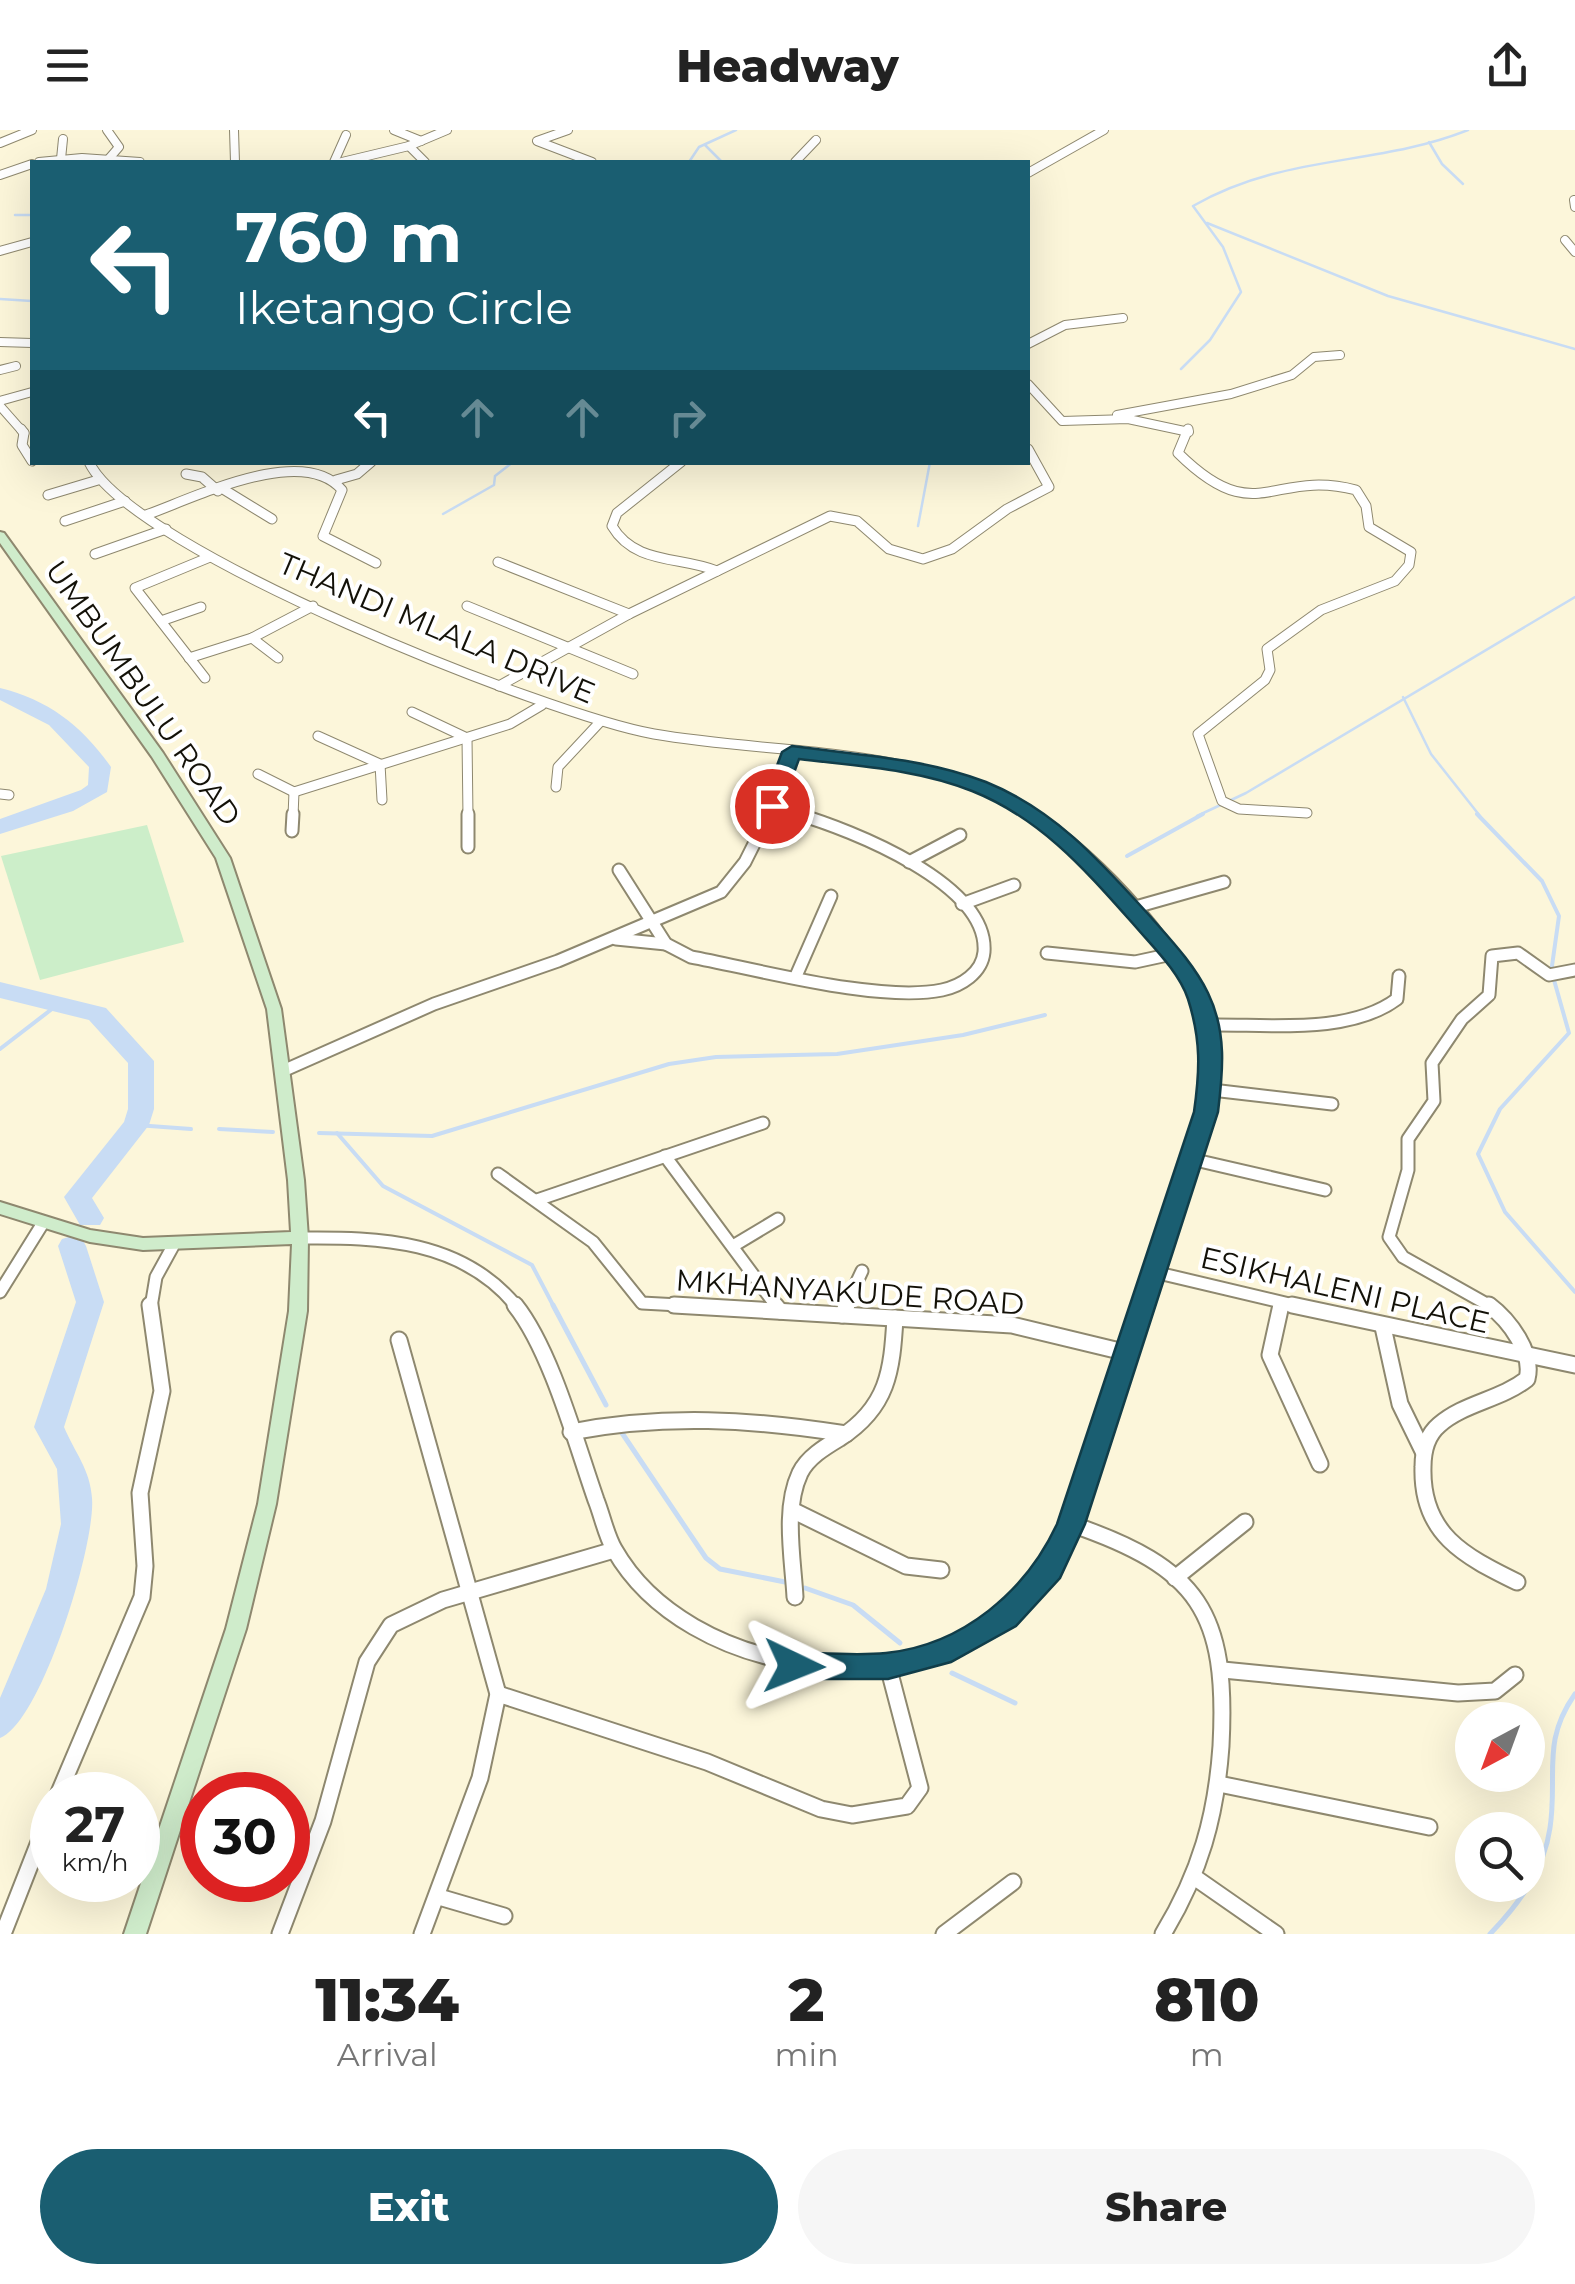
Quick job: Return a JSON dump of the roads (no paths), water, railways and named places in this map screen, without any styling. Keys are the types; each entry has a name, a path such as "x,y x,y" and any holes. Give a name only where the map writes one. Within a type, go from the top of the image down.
{"main road":[{"name":"UMBUMBULU ROAD","path":"0,536 158,756 223,858 258,950 285,1070 300,1238 298,1311 254,1566 135,1934"},
{"path":"0,1208 121,1242 173,1246 300,1238"}],"street":[{"path":"0,143 32,130"},
{"path":"107,130 119,147 107,160"},
{"path":"234,130 235,160"},
{"path":"394,130 421,141"},
{"path":"367,160 448,130"},
{"path":"568,130 537,141 587,160"},
{"path":"1030,172 1104,130"},
{"path":"339,160 346,136"},
{"path":"61,159 63,138"},
{"path":"797,160 816,140"},
{"path":"409,146 424,160"},
{"path":"55,160 84,160"},
{"path":"0,176 30,165"},
{"path":"1565,240 1575,252"},
{"path":"0,251 30,243"},
{"path":"1030,343 1065,325 1123,318"},
{"path":"0,342 30,343"},
{"path":"1108,418 1231,394 1292,375 1314,356 1340,355"},
{"path":"0,370 16,366"},
{"path":"1030,387 1056,420 1151,420 1186,428 1189,433 1178,445 1178,453 1216,488 1233,494 1254,497 1330,483 1356,490 1366,506 1369,527 1412,552 1408,568 1397,580 1338,601 1276,639 1268,650 1266,680 1198,734 1222,802 1239,809 1307,813"},
{"path":"30,393 0,403 28,433 22,444 30,457"},
{"path":"498,686 628,614 837,516 857,519 889,548 903,555 928,557 953,551 1007,509 1048,487 1030,453"},
{"path":"35,465 40,473"},
{"name":"THANDI MLALA DRIVE","path":"90,465 98,480 125,502 210,557 542,705 664,736 918,768 1003,796 1064,835 1132,908 1172,954 1198,994 1210,1025 1212,1090 1071,1524 1050,1570 1006,1617 940,1652 888,1666 794,1666 720,1643 651,1599 614,1550 522,1312 481,1272 438,1250 400,1241 300,1238"},
{"path":"146,515 291,470 316,472 336,480 358,474 367,465"},
{"path":"677,465 618,513 612,526 620,540 637,551 717,571"},
{"path":"186,474 202,477 272,519"},
{"path":"48,495 98,480"},
{"path":"336,480 340,498 323,536 338,548 376,563"},
{"path":"65,521 125,502"},
{"path":"95,554 166,529"},
{"path":"205,678 135,587 210,557"},
{"path":"498,562 628,614"},
{"path":"189,658 252,638 313,606"},
{"path":"466,606 633,674"},
{"path":"161,621 201,607"},
{"path":"252,638 278,658"},
{"path":"258,774 294,792 510,724 542,705"},
{"path":"412,712 467,738"},
{"path":"556,787 558,767 600,722"},
{"path":"318,736 380,764"},
{"path":"467,738 468,847"},
{"path":"285,1070 305,1065 448,998 616,939 701,903 728,885 772,806 792,752"},
{"path":"380,764 382,800"},
{"path":"292,831 294,792"},
{"path":"616,939 666,944 691,956 888,994 944,989 974,972 986,942 980,924 962,904 909,862 846,828 772,806"},
{"path":"909,862 960,835"},
{"path":"619,870 666,944"},
{"path":"1132,908 1224,882"},
{"path":"962,904 1014,885"},
{"path":"796,976 831,896"},
{"path":"1047,953 1135,962 1172,954"},
{"path":"1517,1582 1452,1548 1430,1524 1423,1496 1423,1451 1432,1432 1448,1419 1521,1384 1530,1374 1525,1356 1516,1333 1498,1312 1473,1293 1403,1257 1390,1243 1389,1229 1408,1170 1408,1139 1434,1101 1432,1063 1462,1020 1489,995 1492,956 1518,953 1549,976 1575,970"},
{"path":"1210,1025 1344,1019 1393,1003 1400,976"},
{"path":"1212,1090 1332,1104"},
{"path":"537,1200 763,1123"},
{"path":"665,1156 780,1311"},
{"path":"1191,1158 1325,1190"},
{"name":"MKHANYAKUDE ROAD","path":"498,1174 593,1242 637,1301 1012,1325 1128,1353"},
{"path":"733,1246 778,1219"},
{"path":"0,1292 43,1223"},
{"path":"68,1772 142,1597 145,1566 140,1494 162,1390 150,1302 156,1277 173,1246"},
{"path":"842,1315 862,1271"},
{"name":"ESIKHALENI PLACE","path":"1154,1272 1383,1327 1575,1364"},
{"path":"1281,1304 1272,1362 1320,1464"},
{"path":"795,1596 794,1511 802,1469 813,1456 870,1418 886,1396 895,1318"},
{"path":"1383,1327 1400,1404 1423,1451"},
{"path":"399,1340 498,1694 496,1716 439,1897 422,1934"},
{"path":"571,1432 650,1418 846,1434"},
{"path":"794,1511 906,1566 941,1570"},
{"path":"1176,1578 1245,1522"},
{"path":"1071,1524 1134,1548 1176,1578 1211,1626 1224,1670 1219,1784 1210,1841 1197,1879 1163,1934"},
{"path":"280,1934 309,1864 374,1647 402,1617 470,1591 614,1550"},
{"path":"498,1694 708,1762 806,1804 852,1815 906,1806 920,1788 888,1666"},
{"path":"1224,1670 1458,1693 1495,1692 1516,1675"},
{"path":"1219,1784 1429,1827"},
{"path":"3,1934 30,1865"},
{"path":"1197,1879 1276,1934"},
{"path":"944,1934 1013,1882"},
{"path":"439,1897 504,1916"}],"waterway":[{"path":"690,160 699,147 736,130"},
{"path":"1429,143 1468,130"},
{"path":"1181,369 1210,340 1241,292 1223,247 1193,206 1262,177 1429,143"},
{"path":"1429,143 1442,164 1463,184"},
{"path":"705,145 720,160"},
{"path":"15,215 30,215"},
{"path":"1207,223 1388,296 1575,349"},
{"path":"0,299 30,301"},
{"path":"443,514 494,485 495,476 509,465"},
{"path":"918,526 929,465"},
{"path":"1404,699 1575,597"},
{"path":"0,694 31,704 57,720 100,767 99,787 89,795 0,827"},
{"path":"1197,816 1246,793 1404,699"},
{"path":"1404,699 1431,754 1480,816"},
{"path":"1127,856 1203,814"},
{"path":"1477,814 1542,881 1559,916 1551,973"},
{"path":"1554,980 1569,1033 1500,1109 1478,1154 1505,1212 1575,1292"},
{"path":"0,990 97,1014 141,1061 141,1109 136,1125 78,1197 90,1218"},
{"path":"0,1049 61,1002"},
{"path":"337,1133 432,1136 669,1064 716,1057 837,1054 963,1035 1045,1015"},
{"path":"136,1125 191,1129"},
{"path":"219,1129 273,1132"},
{"path":"319,1133 337,1133"},
{"path":"337,1133 383,1186 532,1265 554,1307"},
{"path":"0,1723 20,1691 62,1589 74,1546 74,1475 49,1427 90,1302 72,1246"},
{"path":"553,1305 606,1405"},
{"path":"620,1430 706,1558 720,1569 790,1583"},
{"path":"805,1588 853,1605 900,1643"},
{"path":"952,1673 1015,1703"},
{"path":"1490,1934 1520,1898 1542,1858 1550,1828 1554,1744 1564,1711 1575,1694"}]}
